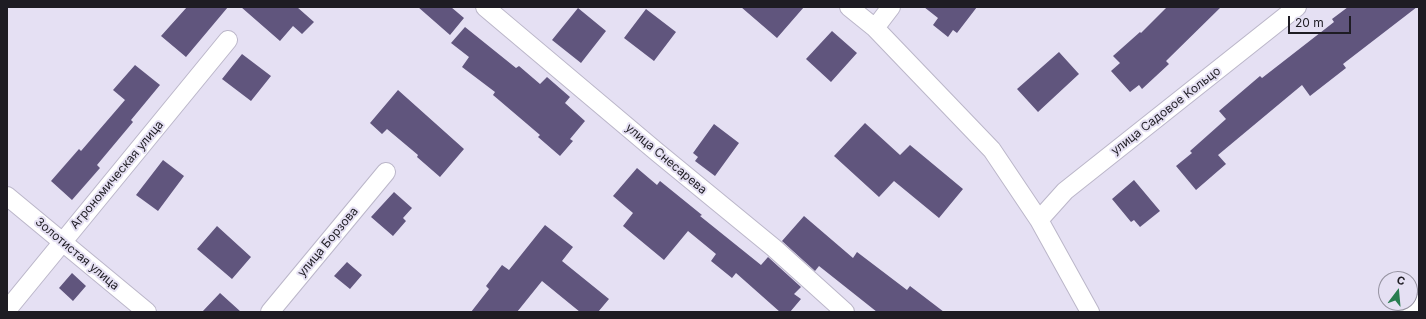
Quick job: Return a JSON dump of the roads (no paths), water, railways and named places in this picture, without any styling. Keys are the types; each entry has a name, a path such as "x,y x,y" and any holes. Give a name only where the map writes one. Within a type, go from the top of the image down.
{"street":[{"name":"улица Снесарева","path":"486,7 657,152 774,248 845,312"},
{"path":"849,7 875,28 992,150 1039,220 1090,312"},
{"path":"875,28 891,7"},
{"name":"улица Садовое Кольцо","path":"1039,220 1065,191 1297,7"},
{"name":"Агрономическая улица","path":"7,310 228,40"},
{"name":"улица Борзова","path":"270,312 386,172"},
{"name":"Золотистая улица","path":"7,196 147,312"},
{"path":"1411,312 1419,306"}]}
